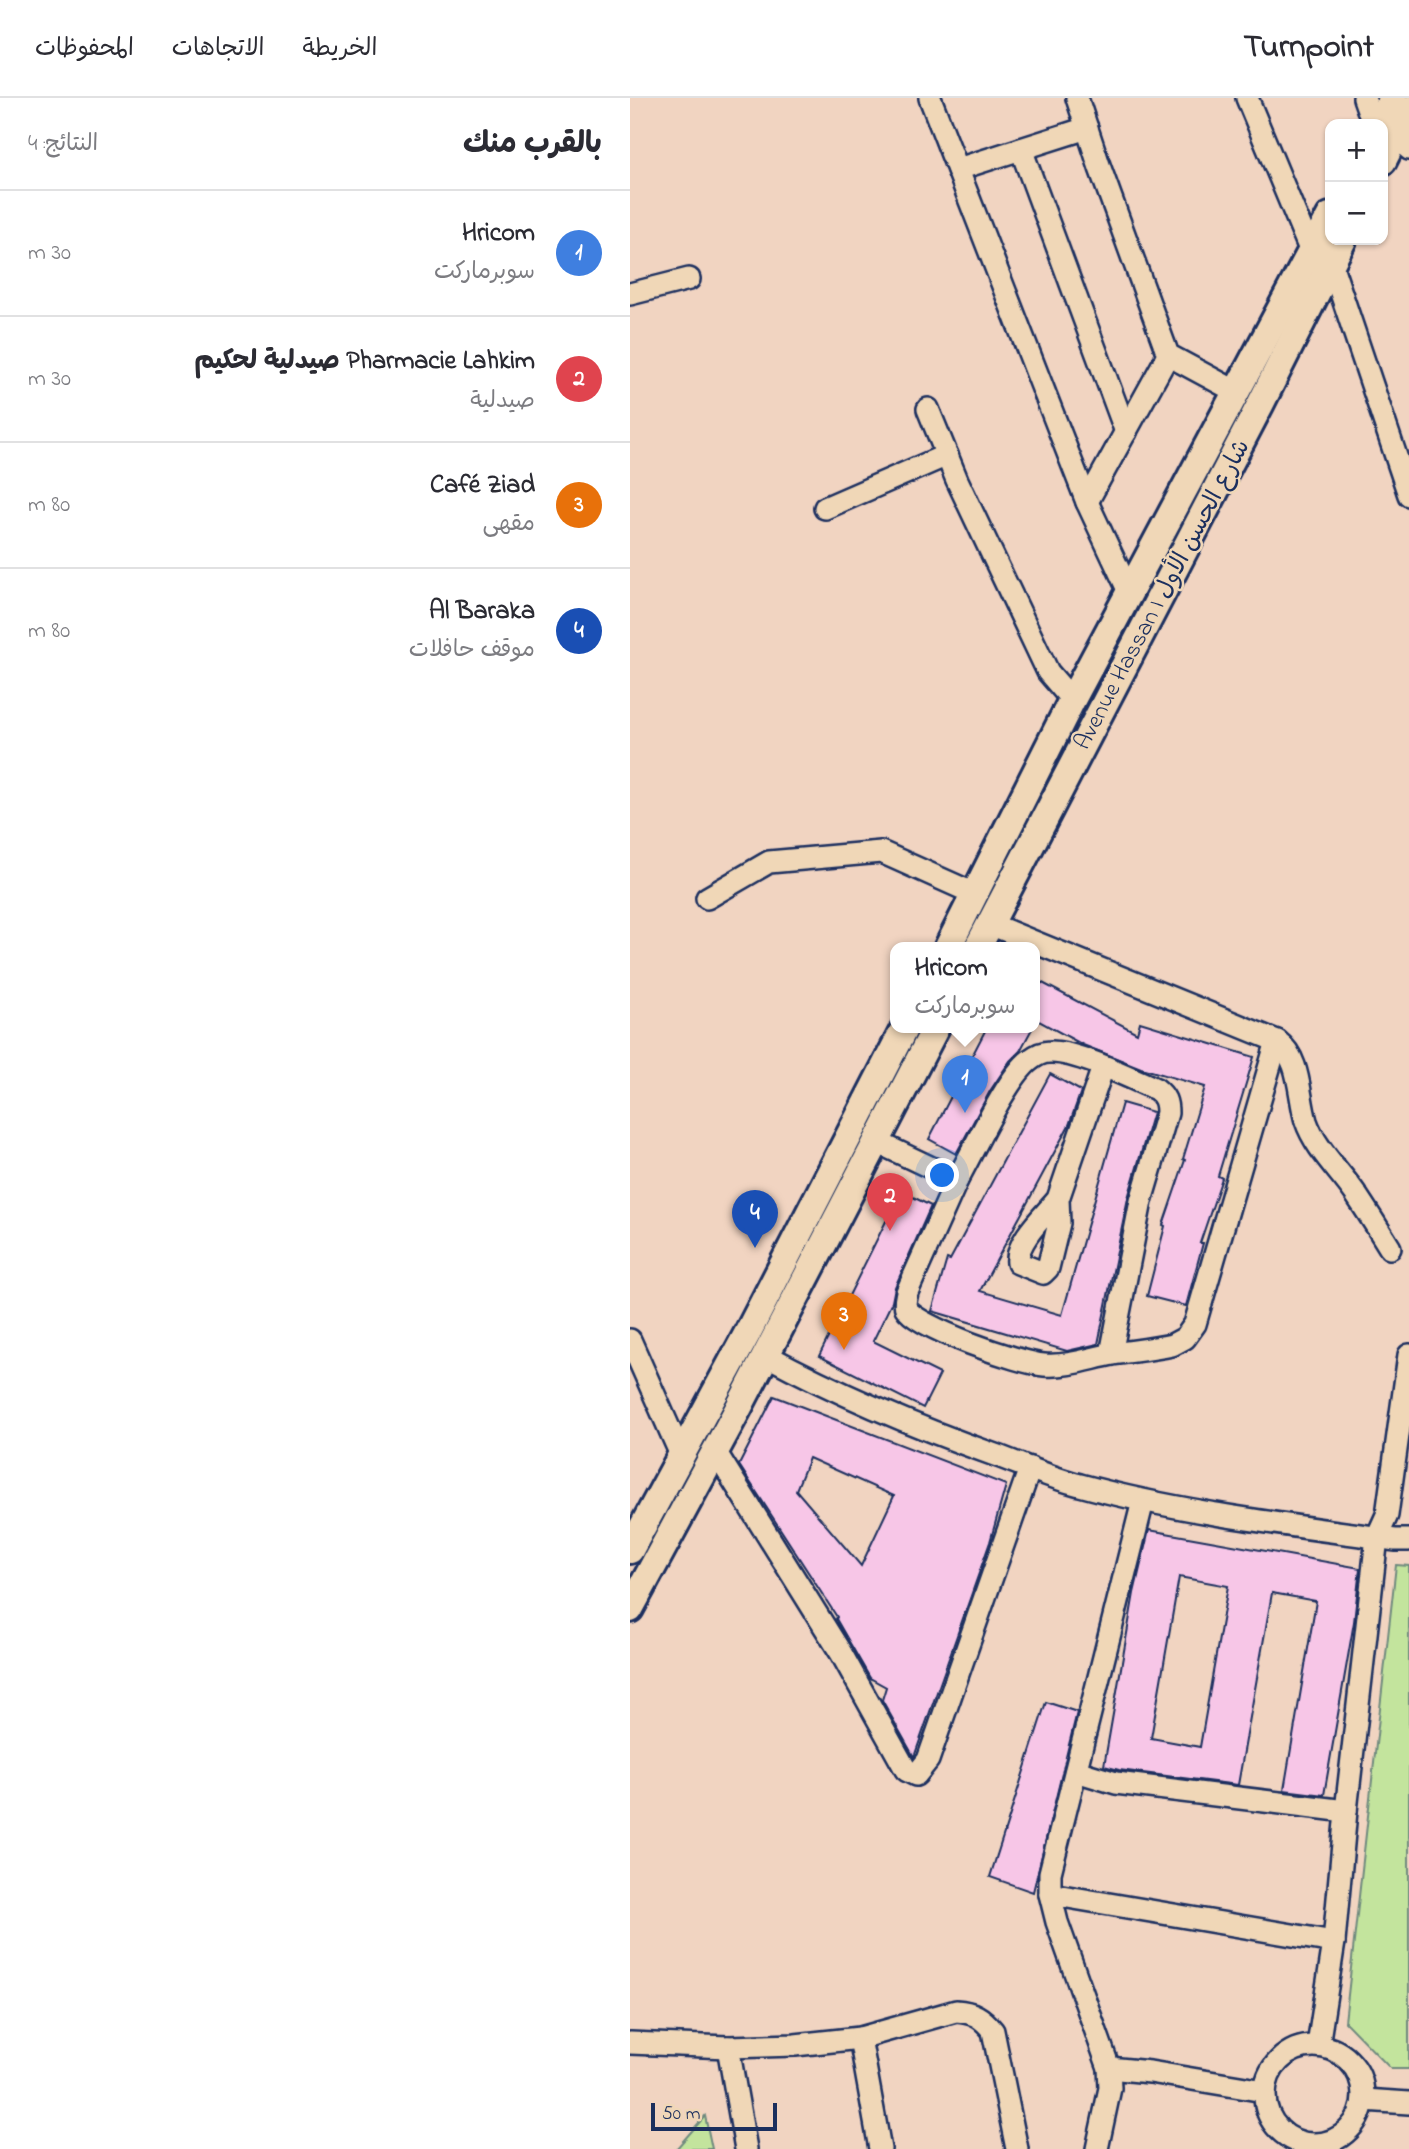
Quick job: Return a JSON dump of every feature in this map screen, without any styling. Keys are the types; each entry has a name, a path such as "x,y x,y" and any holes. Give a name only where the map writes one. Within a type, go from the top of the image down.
{"main road":[{"path":"1388,149 1401,118"},
{"path":"951,942 1072,700 1235,391 1328,252"},
{"name":"Avenue Hassan I شارع الحسن الأول","path":"984,936 1260,405 1328,252"},
{"path":"630,1550 902,1033"},
{"path":"630,1609 766,1356 933,1033"}],"street":[{"path":"930,98 1087,502 1130,594"},
{"path":"1077,98 1168,355 1235,391"},
{"path":"1247,98 1328,252 1409,495"},
{"path":"1363,98 1371,119"},
{"path":"958,169 1087,128"},
{"path":"1021,149 1126,432"},
{"path":"630,294 689,279"},
{"path":"1087,502 1168,355"},
{"path":"928,408 947,456 1048,672 1072,700"},
{"path":"825,508 947,456"},
{"path":"707,898 769,862 881,852 975,894"},
{"path":"984,936 1001,942"},
{"path":"1040,956 1277,1041 1284,1046 1293,1062 1306,1121 1312,1133 1391,1248"},
{"path":"1111,1354 1140,1201 1167,1113 1167,1103 1163,1095 1156,1089 1069,1055 1051,1052 1030,1059 1013,1079 957,1180 907,1292 907,1310 918,1319 950,1335 995,1352 1044,1365 1172,1345 1185,1338 1195,1324 1277,1041"},
{"path":"1058,1199 1103,1067"},
{"path":"877,1142 957,1180"},
{"path":"631,1344 681,1455"},
{"path":"1318,2046 1334,1942 1377,1538 1387,1515 1409,1355"},
{"path":"766,1356 870,1407 931,1433 1077,1485 1143,1501 1264,1523 1409,1540"},
{"path":"715,1451 841,1653 906,1770 916,1774 928,1760 1030,1468"},
{"path":"1097,2149 1110,2088 1109,2068 1056,1922 1050,1894 1050,1873 1143,1501"},
{"path":"1076,1771 1116,1783 1346,1811"},
{"path":"1050,1894 1334,1942"},
{"path":"630,2043 728,2047 795,2045 860,2038 956,2011 970,2012 984,2019 993,2031 1017,2149"},
{"path":"860,2038 880,2149"},
{"path":"1318,2046 1337,2051 1352,2064 1361,2081 1364,2100 1358,2118 1346,2133 1329,2143 1310,2147 1291,2140 1276,2127 1267,2110 1264,2091 1270,2073 1282,2057 1299,2048 1318,2046"},
{"path":"728,2047 746,2149"},
{"path":"1109,2068 1264,2091"},
{"path":"1364,2100 1409,2103"}],"green space":[{"path":"1396,1565 1409,1566 1409,2069 1391,2069 1345,2022"},
{"path":"705,2116 712,2149 676,2149"}],"building":[{"path":"1040,982 1137,1033 1140,1022 1254,1057 1218,1176 1222,1178 1200,1243 1203,1243 1186,1306 1147,1296 1165,1226 1163,1225 1185,1160 1183,1159 1205,1087 1141,1068 1083,1045 1040,1022"},
{"path":"984,1033 1030,1033 1020,1051 990,1091 956,1154 929,1139"},
{"path":"1050,1074 1081,1091 1069,1125 980,1291 1062,1315 1122,1103 1153,1112 1128,1198 1098,1344 1067,1351 932,1311 947,1259 950,1260"},
{"path":"901,1191 931,1206 873,1341 940,1374 923,1408 819,1356"},
{"path":"774,1396 1006,1485 990,1542 914,1757 882,1700 886,1687 870,1678 837,1617 739,1465","holes":["809,1458 894,1496 861,1566 796,1490"]},
{"path":"1149,1530 1360,1568 1354,1622 1324,1795 1284,1790 1316,1601 1272,1593 1238,1785 1104,1766 1134,1593","holes":["1179,1577 1228,1586 1200,1747 1151,1738"]},
{"path":"1046,1702 1077,1712 1033,1892 990,1877"}],"place":[{"name":"Hricom","path":"965,1113"},
{"name":"Pharmacie Lahkim صيدلية لحكيم","path":"890,1231"},
{"name":"Al Baraka","path":"755,1248"},
{"name":"Café Ziad","path":"844,1350"}]}
